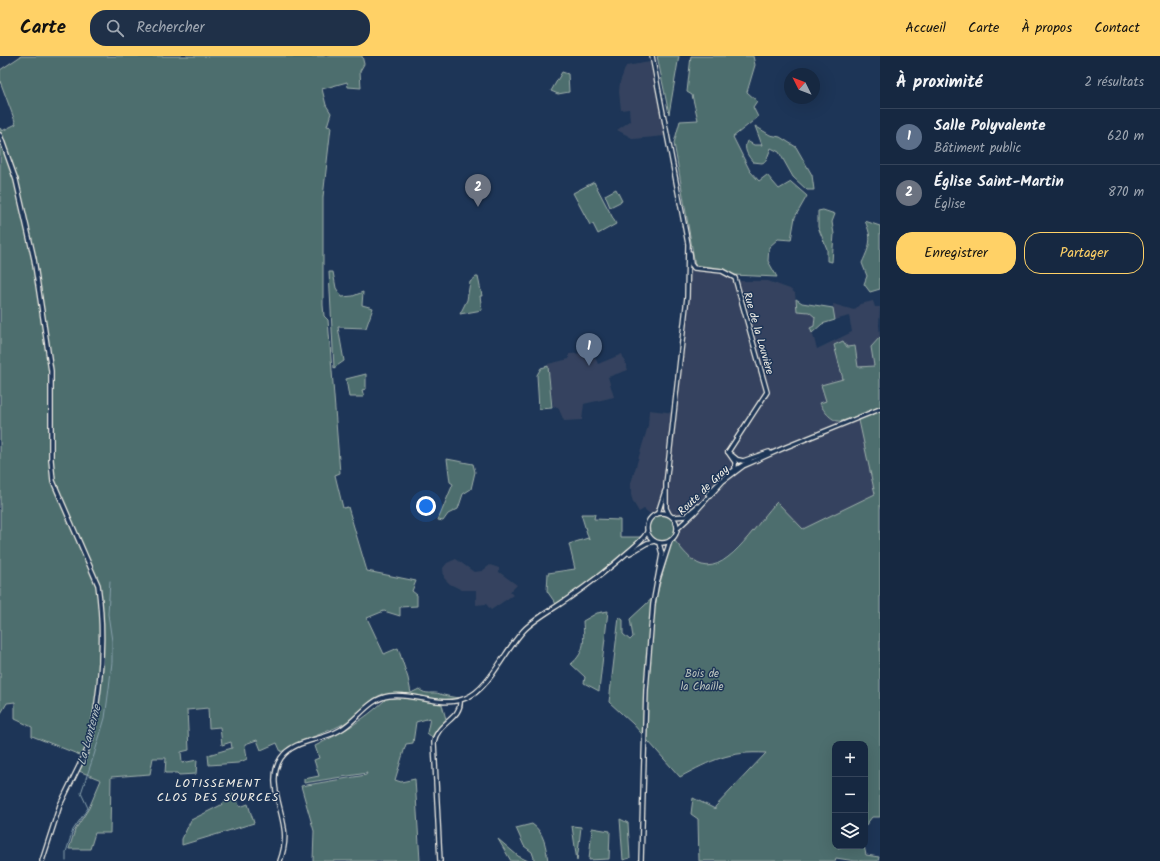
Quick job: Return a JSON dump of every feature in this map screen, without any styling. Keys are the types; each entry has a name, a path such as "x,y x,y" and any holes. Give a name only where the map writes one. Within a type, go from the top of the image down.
{"main road":[{"path":"647,532 654,541 659,543 670,541 676,536 678,528 673,517 669,514 666,508 666,484 686,297 688,244 652,56"},
{"path":"0,135 16,180 34,259 45,326 51,370 51,460 53,481 98,585 100,600 101,644 94,724 91,738 81,763 60,805 42,861"},
{"name":"Rue de la Louvière","path":"688,244 693,267 722,271 735,278 766,392 728,452"},
{"name":"Route de Gray","path":"673,517 680,518 690,513 720,481 735,469 880,409"},
{"name":"Route de Gray","path":"678,528 695,512 723,481 740,467 775,450 786,447"},
{"path":"728,452 738,460 743,461 775,450"},
{"path":"728,452 735,462 735,469"},
{"path":"738,460 740,467"},
{"path":"280,861 284,846 284,834 275,783 275,773 280,760 287,751 300,744 340,730 352,722 372,702 384,697 397,696 445,703 460,700 473,695 484,685 518,637 533,622 579,591 642,539 647,532 649,520 658,513 666,484"},
{"path":"658,513 669,514"},
{"path":"623,556 654,541"},
{"path":"655,587 670,541"},
{"path":"641,861 646,690 655,587 662,554 659,543"},
{"path":"440,861 434,742 439,729 455,715 460,706 460,700"}],"shaded area":[{"path":"650,62 665,136 634,139 617,130 630,121 629,109 621,110 619,92 620,82 626,66"},
{"path":"690,268 722,274 741,281 768,281 790,289 795,293 797,311 809,312 816,317 814,326 811,328 817,349 852,332 849,316 835,320 833,304 854,310 860,304 873,301 875,307 880,307 880,337 871,347 874,366 858,367 843,341 834,346 843,379 842,421 858,415 875,494 803,529 770,509 755,531 727,557 711,566 701,565 692,560 674,540 681,527 675,516 670,512 662,511 649,513 644,509 639,512 631,495 631,483 648,426 649,410 676,413 689,304"},
{"path":"585,353 594,355 598,364 622,354 628,370 608,377 614,397 584,404 582,420 564,421 558,407 553,407 548,364 569,359 569,354"},
{"path":"456,559 474,572 482,571 490,565 499,568 499,572 517,585 510,592 513,595 491,610 486,604 476,605 476,590 462,590 450,584 444,578 443,568 447,563"}],"green space":[{"path":"21,56 362,56 364,64 360,71 361,88 348,87 347,82 322,89 326,105 331,113 327,126 331,127 323,197 323,305 324,316 328,320 340,473 335,475 343,508 348,507 367,571 416,581 412,591 417,595 417,606 400,607 400,616 384,611 367,618 384,654 398,648 408,678 411,693 419,689 427,693 437,693 459,698 442,705 446,719 439,726 432,737 427,733 430,718 416,722 413,743 406,744 395,780 401,782 415,779 420,861 313,861 314,831 301,786 366,775 367,773 304,783 304,779 319,776 314,760 319,758 315,746 343,731 369,714 385,700 383,694 369,702 352,719 344,724 289,747 281,752 277,743 261,750 257,740 245,744 247,759 238,763 209,765 208,755 232,748 231,742 222,745 220,727 209,728 208,708 187,710 189,750 181,752 182,763 197,760 196,774 179,775 177,773 165,773 166,758 153,758 150,774 111,777 110,833 95,833 90,849 69,849 75,830 89,808 101,780 79,771 85,757 32,736 32,727 15,719 15,702 7,703 0,715 0,128 2,131 16,124 0,81 0,70"},
{"path":"657,56 679,56 669,114"},
{"path":"691,56 753,56 755,65 747,92 757,101 753,107 758,117 733,137 750,171 759,181 767,175 779,189 791,182 807,196 795,217 791,240 778,239 769,247 768,261 777,277 733,275 724,269 695,265 674,143 680,121 698,120 692,95 687,92"},
{"path":"562,72 568,74 569,92 558,94 551,91"},
{"path":"755,126 770,135 780,137 796,147 812,175 814,190 807,190 793,177 779,152 771,148 766,161 762,163 753,162 746,150 747,141 754,145 762,145"},
{"path":"594,182 616,224 598,234 593,224 590,225 573,193"},
{"path":"616,189 622,201 610,207 605,195"},
{"path":"823,210 835,214 832,222 834,234 832,262 827,261 827,249 818,227 818,211"},
{"path":"865,221 880,226 880,289 870,292 864,284 867,276 862,263 870,242"},
{"path":"329,272 333,272 336,288 342,297 353,296 363,292 362,305 373,308 366,328 338,327 344,361 334,368"},
{"path":"478,277 482,296 480,296 482,310 460,314 467,300 470,282"},
{"path":"796,299 802,303 833,308 835,320 822,324 812,333 810,328 814,326 815,317 809,312 797,311"},
{"name":"Bois de la Chaille","path":"880,337 880,817 872,817 868,822 868,741 832,741 832,849 865,849 866,855 879,857 878,861 855,861 836,858 835,861 699,861 698,819 691,814 693,798 715,809 715,807 766,753 731,755 712,761 680,777 633,724 609,702 619,617 623,620 623,634 630,640 633,637 630,619 657,594 670,546 674,540 694,561 702,565 712,565 723,561 733,553 777,502 803,529 875,494 858,416 842,421 835,420 826,413 820,403 826,401 821,385 843,379 834,345 843,341 847,347 855,346 858,367 874,366 871,347"},
{"path":"548,366 552,408 539,409 537,375 541,368"},
{"path":"366,374 366,389 362,390 364,397 349,397 346,379"},
{"path":"447,459 473,464 475,472 471,489 463,494 458,509 448,514 443,521 438,520 453,484 450,482"},
{"path":"581,514 595,514 594,519 620,520 620,537 642,537 582,587 556,604 547,591 548,573 575,569 569,544 588,538 589,540"},
{"path":"662,514 672,518 676,528 672,538 662,542 652,538 648,528 652,518"},
{"path":"608,611 599,691 584,683 585,677 571,664 582,650 584,639 583,621 597,613"},
{"path":"233,794 240,807 248,804 254,823 182,845 182,839 191,820 221,805"},
{"path":"620,819 628,823 630,858 623,860"},
{"path":"532,824 542,836 548,861 535,861 532,852 524,846 516,828"},
{"path":"572,826 581,827 577,861"},
{"path":"592,828 610,831 609,859 589,860"},
{"path":"498,839 518,856 528,861 511,861"}],"waterway":[{"name":"La Lanterne","path":"66,861 66,852 73,830 88,808 81,793 105,718 112,662 112,641 108,614 110,581"}],"place":[{"name":"Église Saint-Martin","path":"478,207"},
{"name":"Salle Polyvalente","path":"589,366"}],"district":[{"name":"LOTISSEMENT CLOS DES SOURCES","path":"218,790"}]}
